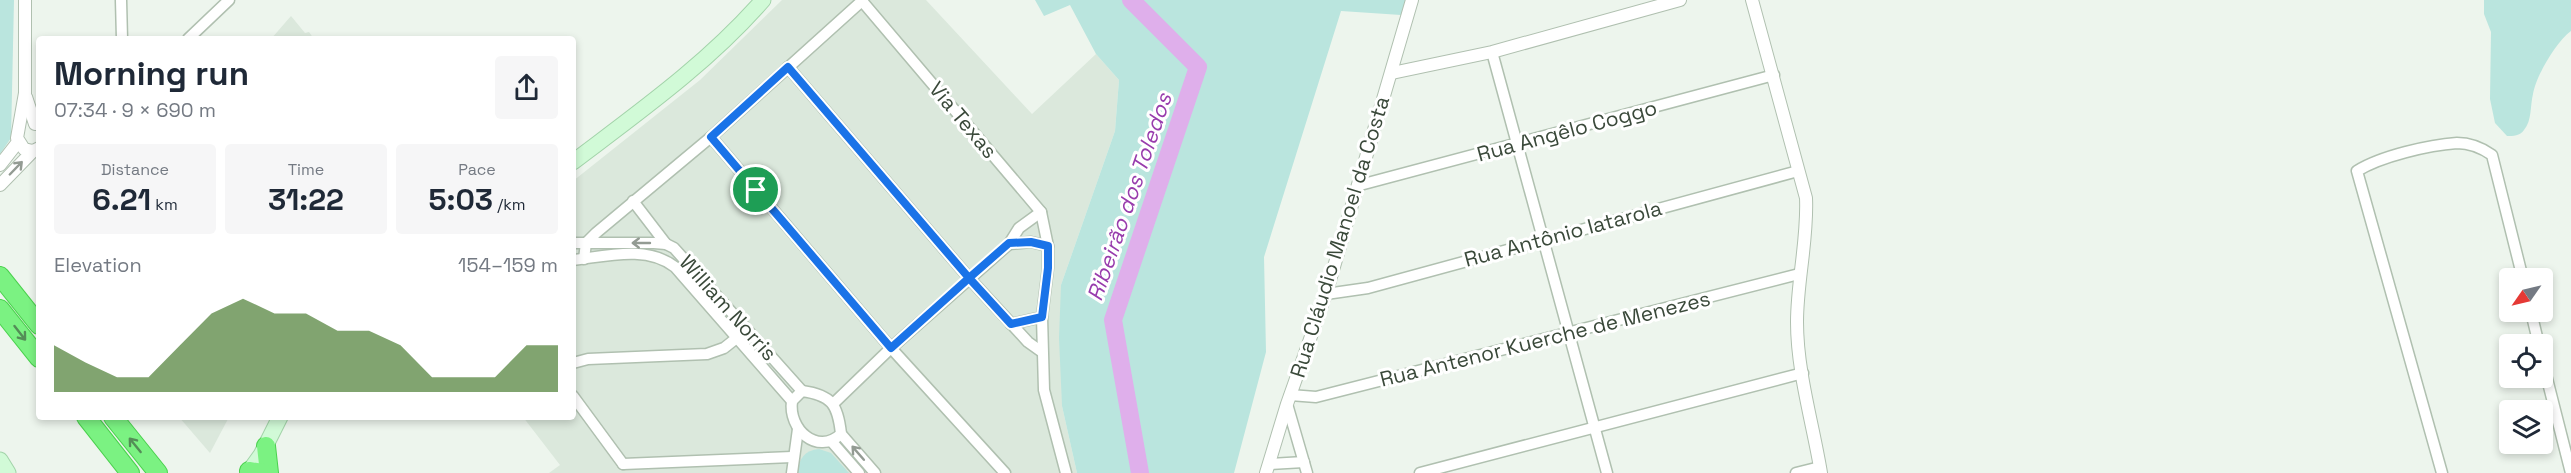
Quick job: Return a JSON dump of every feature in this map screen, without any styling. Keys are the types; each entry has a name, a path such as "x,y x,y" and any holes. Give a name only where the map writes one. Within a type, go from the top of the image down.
{"highway":[{"path":"0,276 36,321"},
{"path":"0,309 36,354"},
{"path":"88,420 130,473"},
{"path":"115,420 158,473"},
{"path":"266,446 269,473"}],"main road":[{"path":"576,160 675,84 757,2"},
{"path":"254,472 279,420"},
{"path":"0,460 8,473"}],"street":[{"path":"25,0 25,93 19,136 24,149 36,149"},
{"path":"121,0 122,36"},
{"path":"191,36 229,0"},
{"name":"Rua Cláudio Manoel da Costa","path":"1267,469 1360,185 1412,0"},
{"path":"1392,73 1492,52 1680,0"},
{"path":"1752,0 1806,198 1808,222 1799,274 1797,325 1820,470 1796,473"},
{"path":"578,259 586,243 711,137 862,1"},
{"name":"Via Texas","path":"862,1 1041,212 1048,246 1048,268 1042,317 1044,390 1066,473"},
{"path":"1492,52 1607,473"},
{"path":"788,67 969,278 1011,324 1042,352"},
{"name":"Rua Angêlo Coggo","path":"1360,185 1518,145 1773,75"},
{"path":"25,93 36,122"},
{"path":"0,165 26,124 36,125"},
{"path":"711,137 891,348 1005,473"},
{"path":"2442,473 2357,171 2368,164 2400,155 2458,143 2481,148 2492,155 2520,268"},
{"path":"0,185 36,149"},
{"name":"Rua Antônio Iatarola","path":"1326,294 1368,288 1798,171"},
{"path":"633,201 666,244"},
{"path":"834,403 891,348 1009,243 1019,228 1041,212"},
{"path":"606,257 608,225"},
{"path":"1009,243 1031,242 1048,246"},
{"name":"William Norris","path":"576,243 666,244 674,248 802,391"},
{"name":"William Norris","path":"578,259 648,253 662,257 675,267 792,401"},
{"name":"Rua Antenor Kuerche de Menezes","path":"1289,399 1316,397 1799,274"},
{"path":"1011,324 1042,317"},
{"path":"576,362 588,359 707,354 724,348 747,329"},
{"path":"1420,473 1803,373"},
{"path":"2549,388 2571,473"},
{"path":"841,434 832,442 821,443 809,439 798,429 791,408 792,401 802,391 824,396 834,403 839,412 841,434 875,473"},
{"path":"1289,399 1307,473"},
{"path":"576,400 622,468 792,458 809,439"},
{"path":"792,473 792,458 798,429"},
{"path":"832,442 859,473"},
{"path":"1267,469 1304,462"}],"shaded area":[{"path":"0,0 14,0 11,138 0,154"},
{"path":"782,0 926,0 1032,114 1096,54 1119,80 1115,131 1061,285 1062,406 1077,473 549,473 560,465 525,420 576,420 576,179 700,80"},
{"path":"1035,0 1406,0 1401,15 1341,11 1264,257 1266,352 1234,473 1077,473 1062,406 1059,338 1061,285 1115,131 1119,80 1096,54 1070,5 1044,16"},
{"path":"2484,0 2571,0 2571,31 2559,43 2542,69 2535,87 2527,126 2516,135 2507,136 2495,123 2490,99 2491,32 2484,14"},
{"path":"291,16 305,33 309,32 312,36 274,36"},
{"path":"182,420 227,420 210,453"},
{"path":"819,449 831,453 849,473 798,473 799,463 803,456"}],"waterway":[{"name":"Ribeirão dos Toledos","path":"1131,0 1198,67 1113,320 1140,473"}],"route":[{"path":"756,190 711,137 788,67 969,278 1009,243 1031,242 1048,246 1048,268 1042,317 1011,324 969,278 891,348 756,190"}]}
